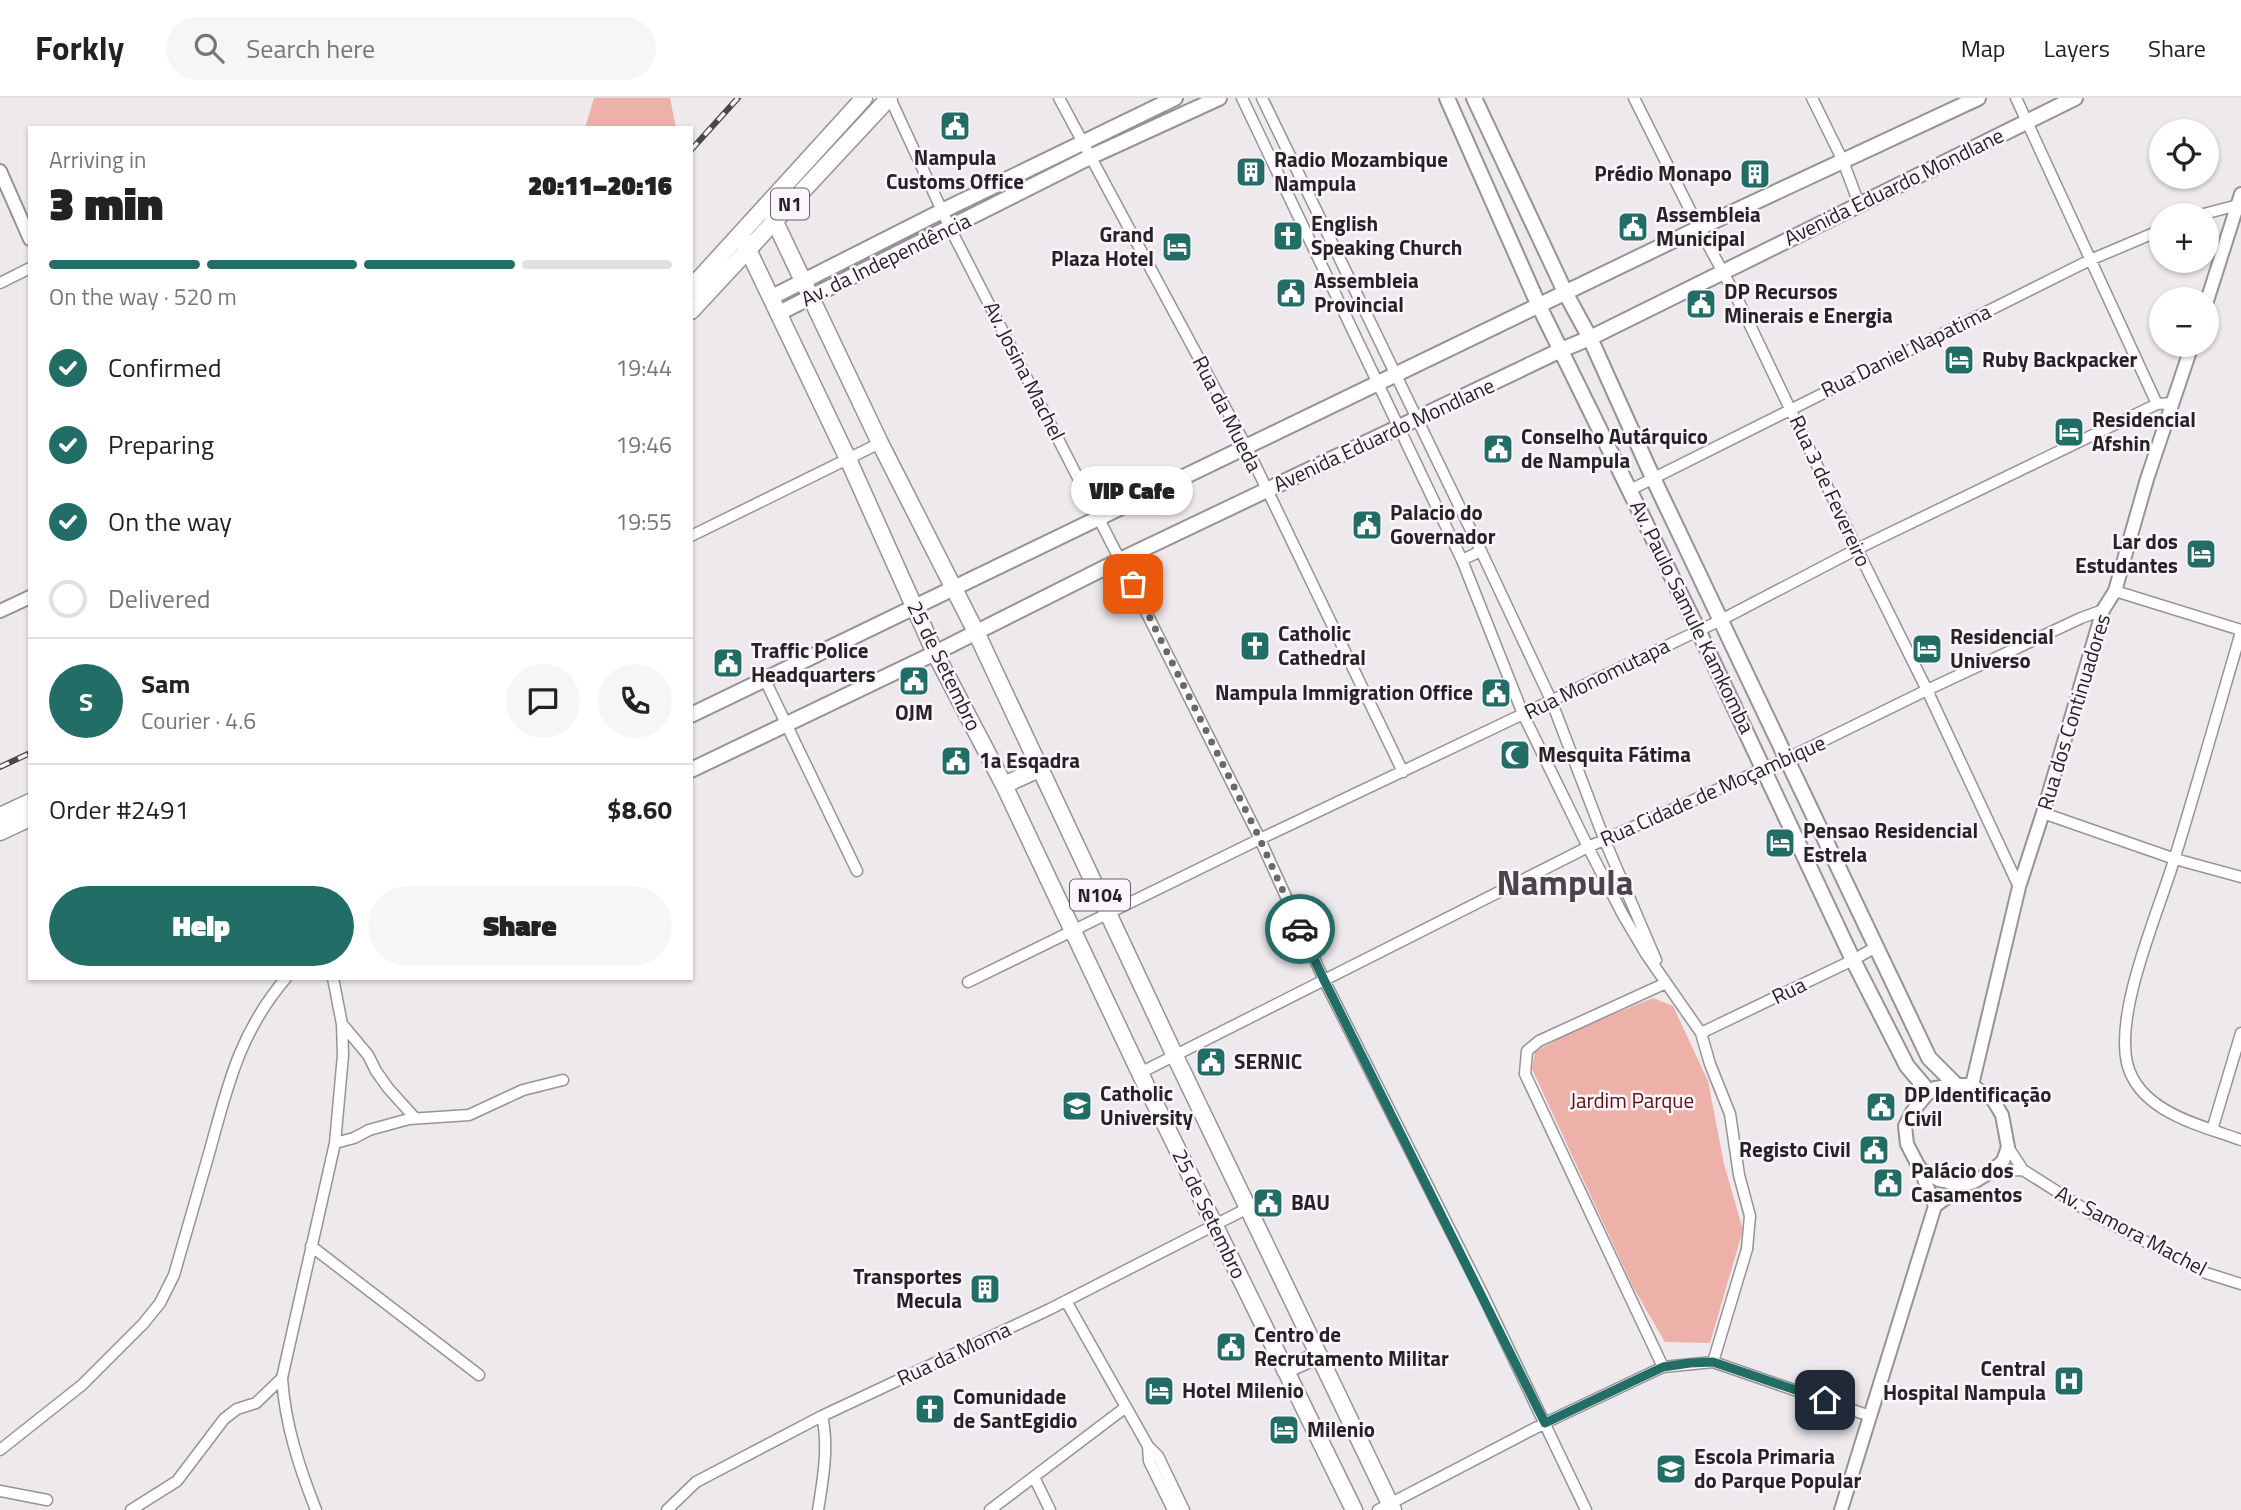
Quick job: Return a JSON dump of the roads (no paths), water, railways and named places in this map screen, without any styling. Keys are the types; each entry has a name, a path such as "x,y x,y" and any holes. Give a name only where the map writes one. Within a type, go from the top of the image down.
{"main road":[{"name":"N1","path":"693,308 864,98"},
{"name":"N1","path":"771,213 890,98"},
{"name":"Av. da Independência","path":"772,297 1175,98"},
{"name":"Av. da Independência","path":"779,313 1090,157 1219,98"},
{"name":"Av. Paulo Samule Kamkomba","path":"1447,98 1539,306 1699,630 1853,960 1907,1066 1929,1092"},
{"name":"Av. Paulo Samule Kamkomba","path":"1474,98 1929,1058 1956,1085"},
{"name":"Avenida Eduardo Mondlane","path":"693,714 1247,449 1699,228 1978,98"},
{"name":"Avenida Eduardo Mondlane","path":"693,769 935,653 1120,560 1561,349 1590,338 2075,98"},
{"name":"N104","path":"771,213 804,281"},
{"name":"N1","path":"693,286 745,242"},
{"name":"25 de Setembro","path":"745,242 848,459 935,653 1004,785 1140,1073 1354,1510"},
{"name":"25 de Setembro","path":"804,281 880,443 976,632 1319,1355 1387,1508"},
{"path":"1004,785 1039,769"},
{"path":"0,816 28,803"},
{"path":"0,832 28,819"},
{"path":"1285,1370 1319,1355"}],"street":[{"name":"Av. Josina Machel","path":"890,98 950,228 1260,839 1324,980 1586,1510"},
{"name":"Rua da Mueda","path":"1059,98 1247,449 1403,772"},
{"path":"1242,98 1462,560 1523,714 1588,847 1623,915 1701,1033 1730,1114 1739,1175 1750,1216 1747,1249 1713,1362"},
{"path":"1262,98 1551,700 1605,841 1666,983"},
{"name":"Rua 3 de Fevereiro","path":"1634,98 1791,408 2019,887"},
{"path":"1812,98 1843,161 1859,204"},
{"path":"2016,98 2157,404 2173,403"},
{"path":"0,171 28,234"},
{"path":"2219,208 2240,200"},
{"path":"2212,287 2240,200"},
{"name":"Rua Daniel Napatima","path":"1630,490 2090,260 2149,235"},
{"path":"0,283 28,269"},
{"name":"Rua dos Continuadores","path":"1972,1085 2019,887 2103,610 2115,591 2147,479 2188,357"},
{"name":"Rua Monomutapa","path":"968,982 1260,839 1721,620 1857,549 2157,404"},
{"path":"693,535 880,443"},
{"path":"1434,500 1452,491"},
{"path":"1462,560 1481,551"},
{"path":"2115,591 2241,631 2175,859 2139,967 2124,1026 2127,1064 2138,1086 2148,1097 2164,1111 2241,1140"},
{"path":"0,611 28,598"},
{"name":"Rua Cidade de Moçambique","path":"1140,1073 1588,847 1786,759 1927,690 2103,610"},
{"path":"765,680 857,871"},
{"path":"2043,813 2175,859 2241,877"},
{"name":"Rua","path":"1701,1033 1876,947"},
{"path":"0,1450 82,1385 143,1324 160,1303 174,1275 242,1043 272,994 284,980"},
{"path":"316,1510 294,1448 284,1407 282,1378 335,1143 343,1055 342,1024 333,980"},
{"path":"1663,1367 1525,1074 1527,1051 1539,1041 1666,983"},
{"path":"342,1024 368,1055 388,1088 415,1118"},
{"path":"2212,1129 2241,1033"},
{"path":"335,1143 354,1138 369,1130 415,1118 469,1115 523,1090 563,1080"},
{"path":"1935,1206 1907,1144 1905,1126 1912,1112 1935,1088 1972,1085 1993,1100 2002,1115 2008,1147 2023,1170"},
{"path":"1840,1510 1935,1206 1964,1185 1975,1182 1992,1171 2003,1161 2008,1147"},
{"path":"1920,1169 1939,1180 1964,1185"},
{"path":"1992,1171 2023,1170"},
{"name":"Av. Samora Machel","path":"2023,1170 2094,1215 2206,1273 2241,1284"},
{"name":"Rua da Moma","path":"667,1510 696,1482 822,1416 1066,1301 1248,1208"},
{"path":"311,1246 479,1376"},
{"path":"1066,1301 1148,1446 1149,1461 1184,1510"},
{"path":"1387,1508 1545,1423 1663,1367 1713,1362 1870,1416"},
{"path":"131,1510 177,1481 224,1419 237,1409 256,1403 282,1378"},
{"path":"990,1510 1126,1407"},
{"path":"818,1510 825,1431 822,1416"},
{"path":"1034,1477 1050,1510"},
{"path":"1169,1490 1173,1510"},
{"path":"0,1491 47,1500"}],"railway":[{"path":"693,148 738,98"},
{"path":"0,767 28,754"}],"place":[{"name":"Nampula Customs Office","path":"955,126"},
{"name":"Radio Mozambique Nampula","path":"1251,172"},
{"name":"Prédio Monapo","path":"1755,174"},
{"name":"Assembleia Municipal","path":"1633,227"},
{"name":"English Speaking Church","path":"1288,236"},
{"name":"Grand Plaza Hotel","path":"1177,247"},
{"name":"Assembleia Provincial","path":"1291,293"},
{"name":"DP Recursos Minerais e Energia","path":"1701,304"},
{"name":"Ruby Backpacker","path":"1959,360"},
{"name":"Residencial Afshin","path":"2069,432"},
{"name":"Conselho Autárquico de Nampula","path":"1498,449"},
{"name":"Palacio do Governador","path":"1367,525"},
{"name":"Lar dos Estudantes","path":"2201,554"},
{"name":"VIP Cafe","path":"1133,584"},
{"name":"Catholic Cathedral","path":"1255,646"},
{"name":"Residencial Universo","path":"1927,649"},
{"name":"Traffic Police Headquarters","path":"728,663"},
{"name":"OJM","path":"914,681"},
{"name":"Nampula Immigration Office","path":"1496,693"},
{"name":"Mesquita Fátima","path":"1515,755"},
{"name":"1a Esqadra","path":"956,761"},
{"name":"Pensao Residencial Estrela","path":"1780,843"},
{"name":"SERNIC","path":"1211,1062"},
{"name":"Catholic University","path":"1077,1106"},
{"name":"DP Identificação Civil","path":"1881,1107"},
{"name":"Registo Civil","path":"1874,1150"},
{"name":"Palácio dos Casamentos","path":"1888,1183"},
{"name":"BAU","path":"1268,1203"},
{"name":"Transportes Mecula","path":"985,1289"},
{"name":"Centro de Recrutamento Militar","path":"1231,1347"},
{"name":"Central Hospital Nampula","path":"2069,1381"},
{"name":"Hotel Milenio","path":"1159,1391"},
{"name":"Comunidade de SantEgidio","path":"930,1409"},
{"name":"Milenio","path":"1284,1430"},
{"name":"Escola Primaria do Parque Popular","path":"1671,1469"}],"district":[{"name":"Nampula","path":"1565,883"}],"park label":[{"name":"Jardim Parque","path":"1632,1101"}]}
